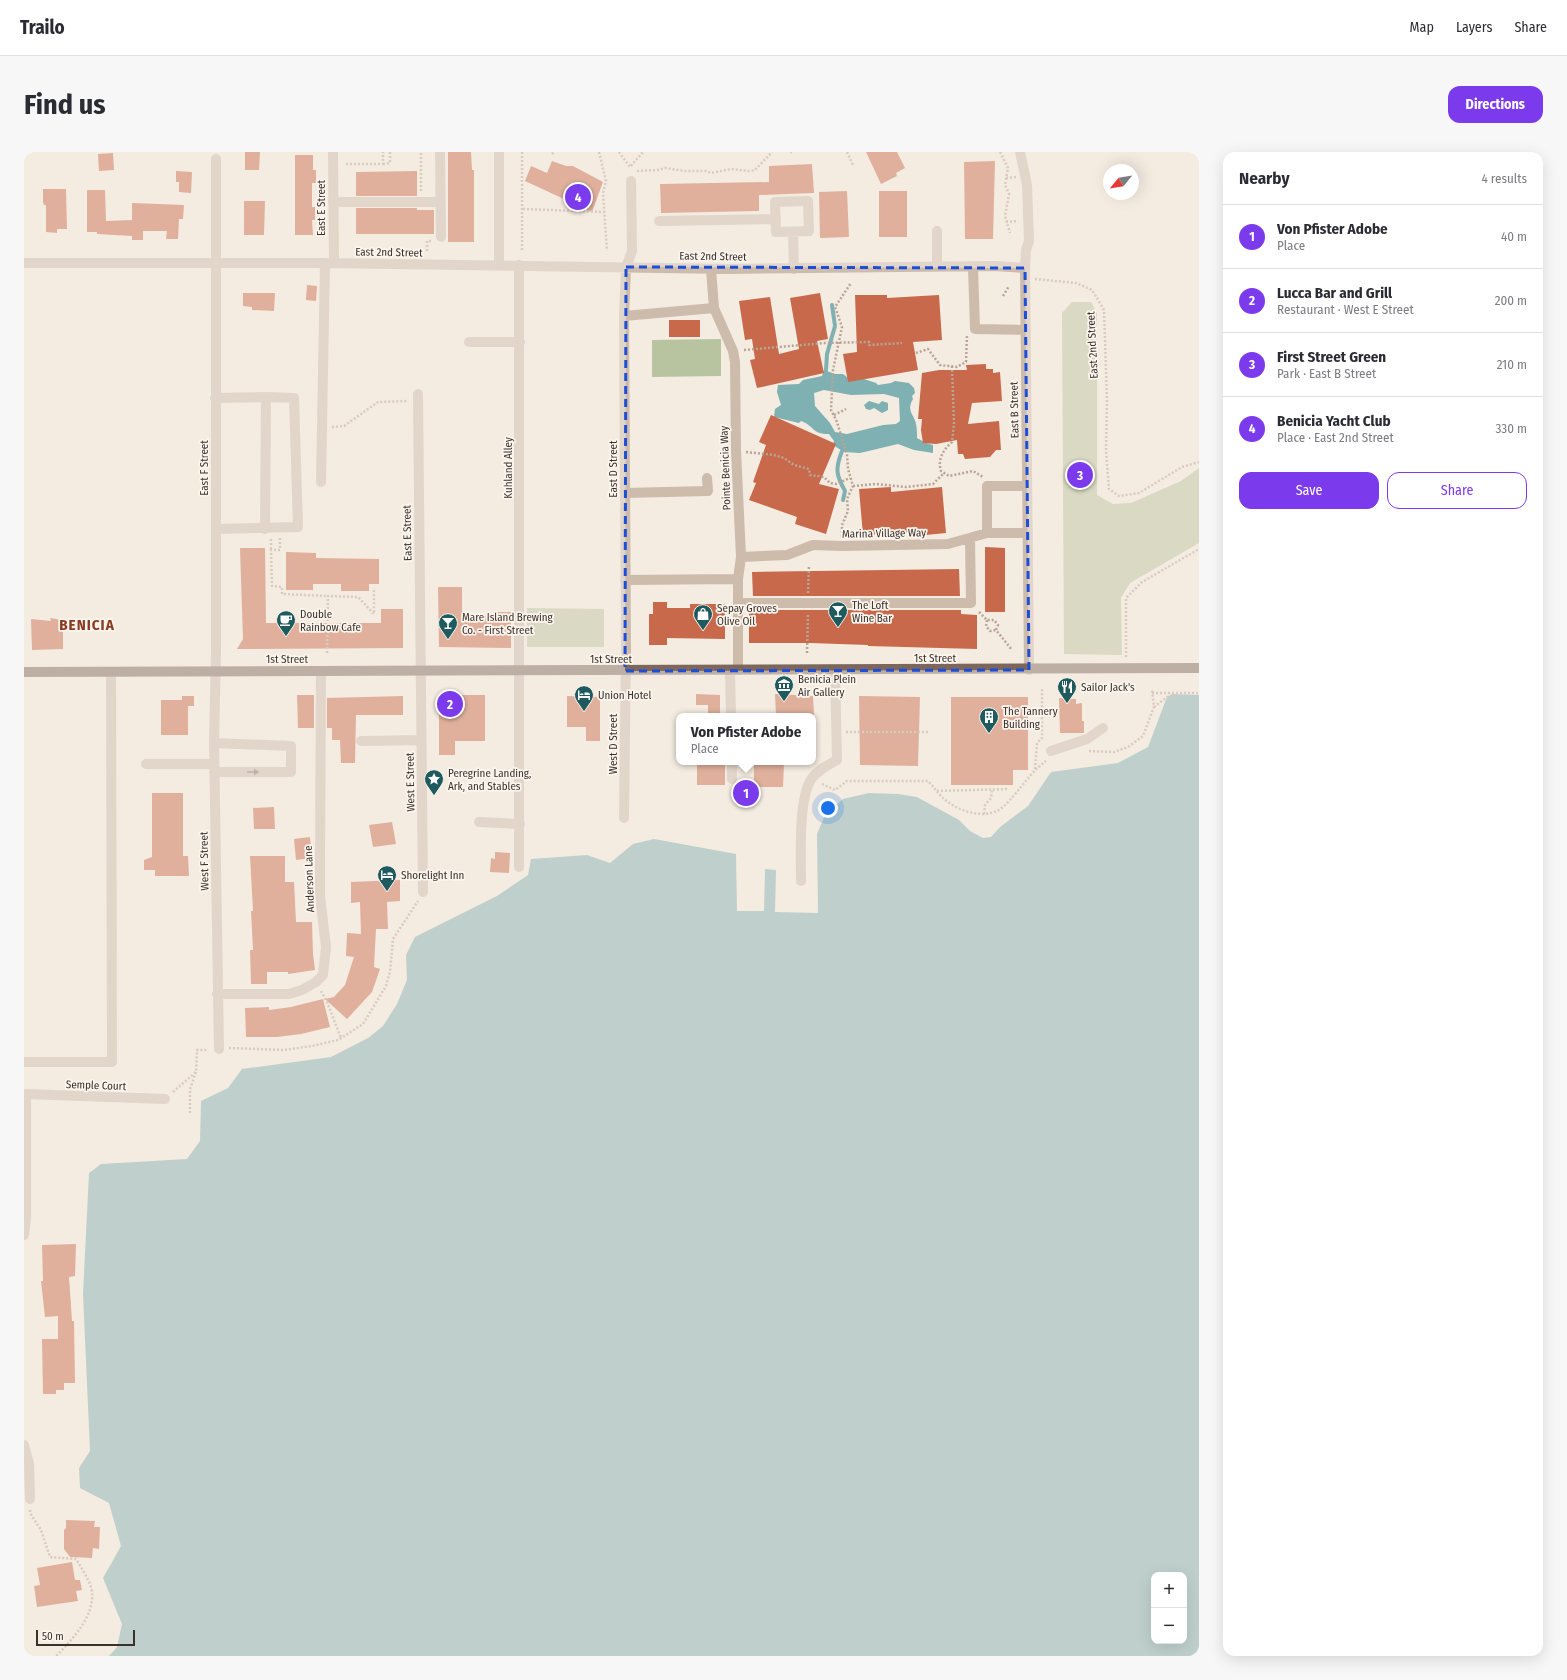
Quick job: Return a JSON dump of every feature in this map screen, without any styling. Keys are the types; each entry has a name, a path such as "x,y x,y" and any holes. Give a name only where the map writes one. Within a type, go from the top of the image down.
{"main road":[{"name":"1st Street","path":"24,672 1029,670 1199,668"}],"street":[{"name":"East E Street","path":"321,482 329,263 334,202 333,152"},
{"path":"437,237 440,202 440,152"},
{"path":"499,152 499,265"},
{"name":"East B Street","path":"1020,152 1027,184 1029,241 1026,250 1025,268 1029,670"},
{"name":"East F Street","path":"215,672 216,159"},
{"name":"East D Street","path":"626,671 624,316 626,267 632,251 631,176"},
{"path":"808,201 809,231 793,232 776,232 775,202 808,201"},
{"path":"334,202 440,202"},
{"path":"659,221 776,219"},
{"path":"937,231 937,267"},
{"path":"793,232 794,269"},
{"name":"East 2nd Street","path":"24,263 329,263 711,269 973,266 1025,268"},
{"name":"Kuhland Alley","path":"519,265 519,867"},
{"path":"973,266 975,329 1026,330"},
{"name":"Pointe Benicia Way","path":"711,269 714,308 733,351 735,362 736,450 741,557 738,579 738,603 731,713"},
{"path":"624,316 714,308"},
{"path":"469,342 520,342"},
{"path":"265,529 266,397"},
{"path":"215,398 294,398 298,527 216,529"},
{"name":"East E Street","path":"418,398 420,671"},
{"path":"625,493 708,491 707,478"},
{"path":"987,533 987,486 1027,486"},
{"name":"Marina Village Way","path":"741,557 787,555 813,545 842,546 948,544 987,533 1028,533"},
{"path":"738,603 971,603 970,539"},
{"path":"625,580 738,579"},
{"path":"801,881 803,810 807,789 812,778 821,769 837,760 835,670"},
{"name":"Anderson Lane","path":"218,994 289,994 302,990 316,982 323,974 326,947 320,873 321,671"},
{"name":"West E Street","path":"420,671 423,892"},
{"name":"West D Street","path":"624,818 626,671"},
{"path":"24,1062 112,1062 111,672"},
{"name":"West F Street","path":"215,672 214,768 219,1049"},
{"path":"1050,755 1086,739 1103,728"},
{"path":"361,740 421,740"},
{"path":"146,764 291,772 291,746 214,743"},
{"path":"732,765 732,778"},
{"path":"480,822 520,824"},
{"path":"24,1235 26,1219 25,1093"},
{"name":"Semple Court","path":"25,1093 165,1098"},
{"path":"24,1444 29,1464 30,1499"}],"path":[{"path":"383,152 383,164"},
{"path":"346,164 390,164 390,152"},
{"path":"421,152 421,195"},
{"path":"522,152 522,250"},
{"path":"599,152 606,181 603,193 607,252"},
{"path":"620,152 630,167 644,152"},
{"path":"631,176 665,168 685,171 706,170 711,173 731,169 749,171 755,170 772,152"},
{"path":"847,152 852,165"},
{"path":"1000,152 1008,168 1005,185 1009,194 1004,216 1010,233"},
{"path":"1006,178 1018,176"},
{"path":"522,209 604,212"},
{"path":"1006,222 1020,221"},
{"path":"427,251 427,241 432,241 437,237"},
{"name":"East 2nd Street","path":"1025,268 1036,280 1076,283 1092,290 1104,310 1107,400 1106,451 1109,489 1119,496 1139,493 1182,467 1199,462"},
{"path":"844,521 848,511 847,499 853,486 840,430 831,410 833,370 842,327 835,307 851,283"},
{"path":"1003,296 1009,286"},
{"path":"916,353 923,349 928,349 940,365 957,367 966,362 968,349 966,340 970,331"},
{"path":"733,351 828,343 869,342 869,345 902,343"},
{"path":"952,366 954,424 952,442 944,449 939,465 941,471 949,476 973,471 983,477"},
{"path":"322,428 344,426 378,402 418,398"},
{"path":"834,416 846,409"},
{"path":"736,450 784,458 794,466 809,469 810,475 824,477 830,483 836,484 850,478"},
{"path":"853,486 876,484 906,487 933,484 944,473"},
{"path":"280,535 280,550 271,550 272,586 282,587 282,594 358,597 374,614 374,588"},
{"path":"1126,657 1126,598 1142,582 1199,549"},
{"path":"808,596 809,565"},
{"path":"327,652 328,596"},
{"path":"807,653 808,612"},
{"path":"979,612 987,620 994,620 998,625 996,630"},
{"path":"987,620 986,626 990,631 996,630"},
{"path":"996,630 1012,650"},
{"path":"1035,770 1037,743 1042,738 1042,689"},
{"path":"1087,751 1114,752 1128,747 1142,736 1154,707 1152,689"},
{"path":"1152,693 1199,693"},
{"path":"1154,707 1167,698 1176,697"},
{"path":"837,732 928,732"},
{"path":"812,778 828,788 835,790 847,781 928,781 952,804 978,815 990,814 1003,808 1035,770 1050,755"},
{"path":"937,791 1009,789"},
{"path":"984,814 984,805 992,798 992,790"},
{"path":"190,1113 190,1089 196,1072 197,1050 236,1048 284,1050 312,1046 341,1038 363,1024 386,986 390,972 393,939 423,892"},
{"path":"320,989 327,1002 341,1038"},
{"path":"165,1098 196,1072"},
{"path":"30,1499 30,1514 41,1530 50,1557 76,1559 90,1585 90,1608 83,1625 56,1656"}],"highlighted area":[{"path":"626,267 1025,268 1029,670 625,671"}],"green space":[{"path":"1072,302 1091,302 1097,313 1097,495 1113,504 1131,503 1181,481 1199,468 1199,543 1130,583 1121,598 1122,655 1064,654 1062,313"},
{"path":"721,339 721,376 652,377 652,340"},
{"path":"527,608 604,609 604,647 527,647"}],"water":[{"path":"824,370 835,374 843,374 848,378 858,377 878,385 895,381 909,383 914,388 915,393 912,396 913,399 910,410 916,424 917,438 933,445 933,453 914,450 898,444 860,453 844,452 833,445 834,441 829,434 819,433 801,421 799,423 774,417 775,409 781,405 777,392 778,385 799,384 803,380 822,376","holes":["824,390 851,395 884,394 899,398 900,421 896,424 883,425 847,434 835,432 830,423 815,406 814,393"]},
{"path":"869,401 879,404 882,401 888,403 888,410 882,413 874,408 870,410 866,409 864,405"},
{"path":"1172,694 1199,695 1199,1656 109,1656 117,1647 122,1624 103,1578 121,1546 109,1503 80,1488 79,1468 90,1451 83,1294 89,1173 101,1164 187,1159 200,1141 201,1101 228,1088 242,1069 331,1057 368,1038 383,1026 397,1004 407,980 406,955 415,937 497,896 528,875 531,859 587,855 610,863 633,844 654,839 736,854 737,911 764,911 765,869 776,870 775,912 818,913 817,834 825,815 843,799 869,793 898,794 917,797 959,820 970,831 983,838 991,837 1000,827 1028,806 1051,772 1118,763 1148,747 1167,697"}],"building":[{"path":"245,152 260,152 259,170 245,170"},
{"path":"448,152 471,152 472,170 474,170 474,242 448,242"},
{"path":"866,152 897,152 905,168 896,173 897,176 881,184"},
{"path":"113,153 114,170 99,171 98,154"},
{"path":"295,155 313,155 313,170 316,170 316,183 312,183 312,207 315,207 315,220 312,220 313,235 295,235"},
{"path":"552,161 566,166 573,166 603,182 592,212 525,181 531,166 547,173"},
{"path":"995,161 993,239 965,239 964,162"},
{"path":"812,164 814,193 759,195 759,211 661,213 660,184 769,182 769,166"},
{"path":"176,171 192,172 191,193 179,192 179,182 176,182"},
{"path":"417,171 417,196 356,196 356,172"},
{"path":"43,189 66,189 67,229 57,229 57,233 46,232 46,205 44,205 43,202"},
{"path":"87,190 105,190 106,221 132,220 132,203 184,205 183,219 179,219 178,239 166,239 167,231 143,231 143,240 132,240 132,236 87,232"},
{"path":"847,191 849,237 820,238 819,192"},
{"path":"879,191 907,191 907,237 879,237"},
{"path":"244,201 265,201 264,235 244,235"},
{"path":"356,208 417,208 417,210 434,210 434,234 356,234"},
{"path":"307,285 317,286 316,301 306,300"},
{"path":"243,293 275,293 274,311 252,310 252,307 243,306"},
{"path":"820,293 828,339 817,341 824,373 757,388 750,360 755,359 752,339 745,340 739,301 770,297 779,354 799,349 790,298"},
{"path":"855,295 887,295 887,298 939,295 942,340 913,342 918,370 848,382 843,354 857,352"},
{"path":"669,320 700,320 700,337 669,337"},
{"path":"986,364 986,369 993,369 993,373 1000,372 1002,401 972,403 968,424 999,421 1001,450 996,450 990,457 965,459 963,454 958,454 957,440 936,444 923,443 921,430 922,419 918,419 922,373 939,370 967,370 966,365"},
{"path":"771,415 836,444 819,484 839,489 826,534 795,524 797,517 749,500 756,483 753,482 766,445 759,442"},
{"path":"891,487 891,492 942,487 946,533 915,536 914,532 863,535 859,489"},
{"path":"985,547 1005,548 1005,612 985,612"},
{"path":"240,548 265,548 266,623 381,623 381,609 403,609 403,648 237,649 243,639"},
{"path":"286,552 316,553 316,558 379,559 379,584 369,584 369,591 341,591 341,584 313,584 313,590 286,590"},
{"path":"959,569 960,596 753,596 752,572"},
{"path":"438,587 462,587 462,615 493,616 493,612 511,612 511,648 439,647"},
{"path":"653,602 667,602 667,608 690,608 690,604 725,604 725,639 667,638 667,645 649,645 649,614 653,614"},
{"path":"754,610 961,610 961,614 977,615 977,649 810,643 749,643 749,613 754,613"},
{"path":"50,618 63,620 63,649 32,650 31,619 51,621"},
{"path":"696,694 720,695 720,713 708,713 708,705 696,705"},
{"path":"775,694 813,696 814,713 776,713"},
{"path":"297,695 314,695 314,728 298,728"},
{"path":"439,695 485,695 485,741 455,741 455,755 439,755"},
{"path":"182,696 194,696 194,706 188,706 188,735 161,735 161,700 182,700"},
{"path":"403,696 403,715 356,715 355,763 341,763 340,740 332,740 332,728 327,728 327,698"},
{"name":"Union Hotel","path":"567,696 600,697 600,741 586,741 586,727 567,727"},
{"path":"859,696 920,697 918,766 860,765"},
{"name":"The Tannery Building","path":"951,697 1028,697 1028,770 1013,770 1013,785 951,785"},
{"path":"1059,698 1076,699 1076,704 1082,703 1084,733 1060,733"},
{"path":"697,765 725,765 725,785 697,785"},
{"path":"754,765 784,765 783,787 757,787 757,801 736,800 736,784 754,785"},
{"path":"152,793 183,793 183,856 188,856 189,876 155,876 155,870 144,870 144,860 152,857"},
{"path":"274,807 275,829 254,829 253,808"},
{"path":"392,822 396,844 373,847 369,825"},
{"path":"310,837 312,858 296,860 294,839"},
{"path":"495,852 510,853 509,873 490,872 491,858 495,859"},
{"path":"250,856 285,856 285,882 294,882 296,922 312,922 315,970 288,974 288,972 267,972 267,984 251,984 250,950 253,950 251,911 253,911"},
{"path":"400,880 400,901 387,902 388,929 376,929 374,967 380,969 372,992 347,1019 325,999 334,997 345,985 354,957 346,956 347,933 361,934 360,902 351,903 351,882"},
{"path":"323,999 330,1027 301,1034 277,1037 246,1037 245,1008 269,1007 269,1010 291,1007"},
{"path":"76,1244 75,1276 69,1277 72,1321 74,1321 75,1383 64,1383 64,1390 56,1390 56,1394 43,1394 42,1339 58,1339 58,1316 45,1317 41,1281 43,1281 42,1245"},
{"path":"66,1520 95,1521 94,1527 100,1527 99,1549 93,1548 92,1558 70,1557 64,1549 64,1530 66,1528"},
{"path":"72,1562 75,1580 80,1580 82,1590 76,1591 78,1601 37,1607 34,1586 40,1585 37,1568"}],"waterway":[{"path":"826,370 827,354 835,326 832,305"},
{"path":"842,451 838,463 838,476 845,491 843,500"}],"place":[{"name":"Benicia Yacht Club","path":"578,197"},
{"name":"First Street Green","path":"1080,475"},
{"name":"The Loft Wine Bar","path":"838,628"},
{"name":"Sepay Groves Olive Oil","path":"703,631"},
{"name":"Double Rainbow Cafe","path":"286,637"},
{"name":"Mare Island Brewing Co. - First Street","path":"448,640"},
{"name":"Benicia Plein Air Gallery","path":"784,702"},
{"name":"Lucca Bar and Grill","path":"450,704"},
{"name":"Sailor Jack's","path":"1067,704"},
{"name":"Union Hotel","path":"584,712"},
{"name":"The Tannery Building","path":"989,734"},
{"name":"Von Pfister Adobe","path":"746,793"},
{"name":"Peregrine Landing, Ark, and Stables","path":"434,796"},
{"name":"Shorelight Inn","path":"387,892"}],"district":[{"name":"BENICIA","path":"87,625"}]}
